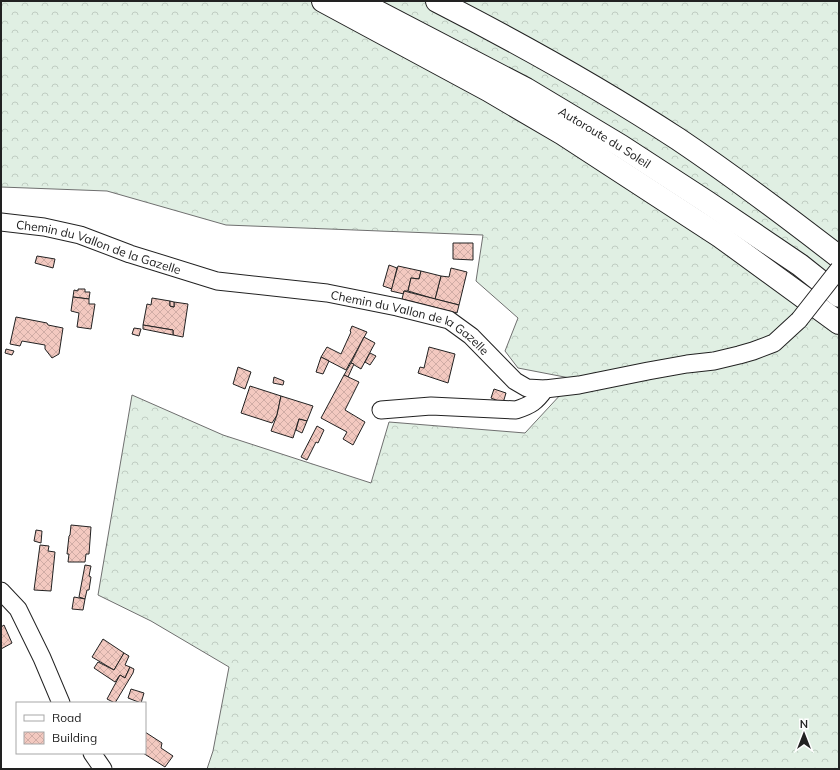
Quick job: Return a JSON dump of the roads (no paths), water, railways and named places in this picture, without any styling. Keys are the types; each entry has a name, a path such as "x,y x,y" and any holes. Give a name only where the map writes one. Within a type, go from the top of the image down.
{"highway":[{"path":"323,1 488,90 563,134 721,237 839,323"},
{"name":"Autoroute du Soleil","path":"357,1 526,89 621,146 800,265 839,296"},
{"path":"437,1 542,57 677,139 772,205 839,257"}],"street":[{"name":"Chemin du Vallon de la Gazelle","path":"1,222 44,227 80,235 130,254 218,281 327,293 397,307 449,320 471,336 515,381 527,388 545,389 579,385 687,364 714,361 753,352 774,343 799,320 839,269"},
{"path":"381,410 431,406 516,410 528,406 538,400 545,389"},
{"path":"1,591 18,609 42,658 61,702"},
{"path":"93,754 103,769"}]}
